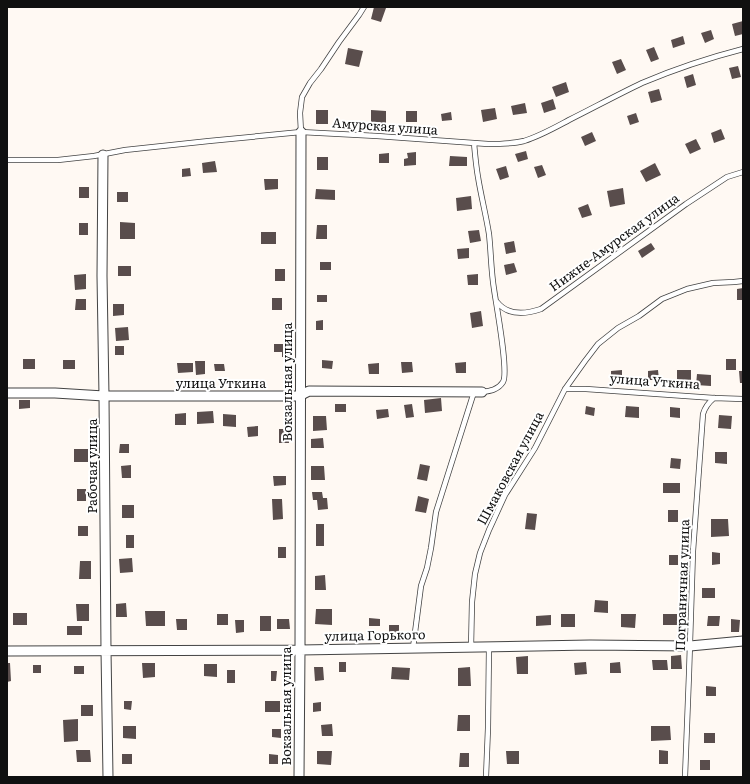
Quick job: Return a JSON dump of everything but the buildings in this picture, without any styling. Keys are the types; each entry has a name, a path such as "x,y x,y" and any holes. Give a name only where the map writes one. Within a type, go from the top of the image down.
{"street":[{"name":"Вокзальная улица","path":"299,777 301,132"},
{"name":"Рабочая улица","path":"103,155 102,276 108,777"},
{"name":"улица Уткина","path":"7,393 55,393 104,396 300,396 309,391 478,392"},
{"name":"улица Горького","path":"7,651 300,650 590,645 690,646 743,641"}],"lane":[{"name":"Вокзальная улица","path":"301,132 300,113 302,97 310,82 321,69 364,7"},
{"name":"Амурская улица","path":"7,160 58,160 103,155 125,150 301,132 502,144 525,140 542,134 606,101 681,67 743,49"},
{"path":"413,648 420,586 427,568 436,512 478,392 497,388 505,378 489,233 478,177 474,143"},
{"name":"Нижне-Амурская улица","path":"497,302 505,310 517,313 532,312 541,309 686,204 727,177 743,172"},
{"name":"Шмаковская улица","path":"471,648 472,602 475,574 480,552 489,530 506,495 535,448 565,389 598,344 618,328 639,316 662,299 687,289 713,283 743,281"},
{"name":"улица Уткина","path":"565,389 743,399"},
{"name":"Пограничная улица","path":"685,777 693,551 703,414 707,404 714,398"},
{"path":"486,777 488,728 488,647"}]}
